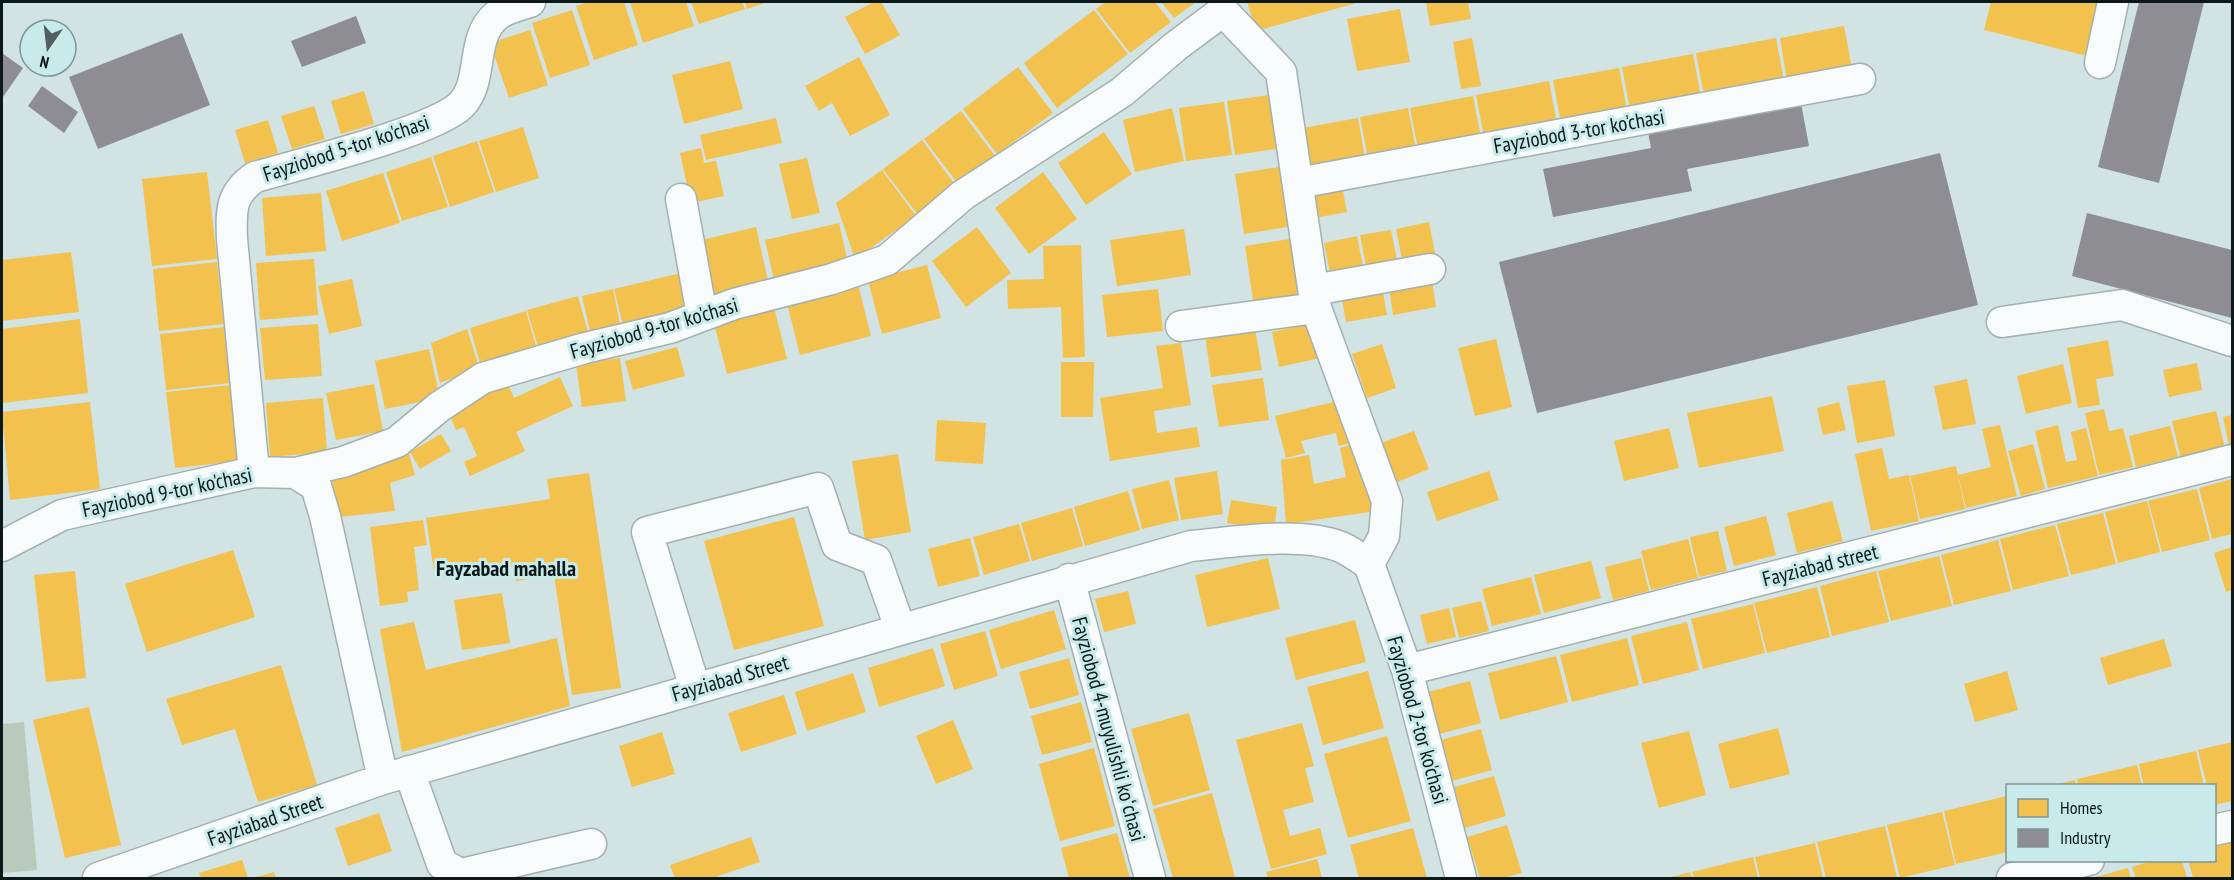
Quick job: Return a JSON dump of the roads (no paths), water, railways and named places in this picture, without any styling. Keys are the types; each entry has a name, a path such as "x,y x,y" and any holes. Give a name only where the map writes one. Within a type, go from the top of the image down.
{"street":[{"name":"Fayziobod 5-tor ko'chasi","path":"254,472 232,239 231,215 241,186 255,177 380,140 432,121 461,105 474,84 483,34 496,15 530,2"},
{"path":"2100,63 2113,2"},
{"name":"Fayziobod 9-tor ko'chasi","path":"2,546 62,515 254,472 295,473 343,462 397,442 439,407 483,378 585,348 670,328 734,304 832,279 886,260 963,195 1122,92 1223,6"},
{"path":"1223,6 1281,72 1315,298 1387,501 1384,536 1369,564"},
{"name":"Fayziobod 3-tor ko'chasi","path":"1298,183 1860,79"},
{"path":"681,199 702,315"},
{"path":"1181,326 1315,298 1430,269"},
{"path":"2002,322 2122,305 2232,341"},
{"name":"Fayziabad street","path":"1407,670 2232,460"},
{"path":"295,473 316,486 396,775 441,864 461,874 591,844"},
{"path":"696,688 647,532 818,488 837,545 876,560 900,628"},
{"name":"Fayziabad Street","path":"98,879 396,775 1069,579 1191,546 1247,540 1307,541 1341,547 1369,564"},
{"name":"Fayziobod 2-tor ko'chasi","path":"1369,564 1407,670 1461,879"},
{"name":"Fayziobod 4-muyulishli koʻchasi","path":"1069,579 1150,879"},
{"path":"2216,830 2232,826"},
{"path":"2012,879 2048,875 2085,862"}],"district":[{"name":"Fayzabad mahalla","path":"506,568"}]}
